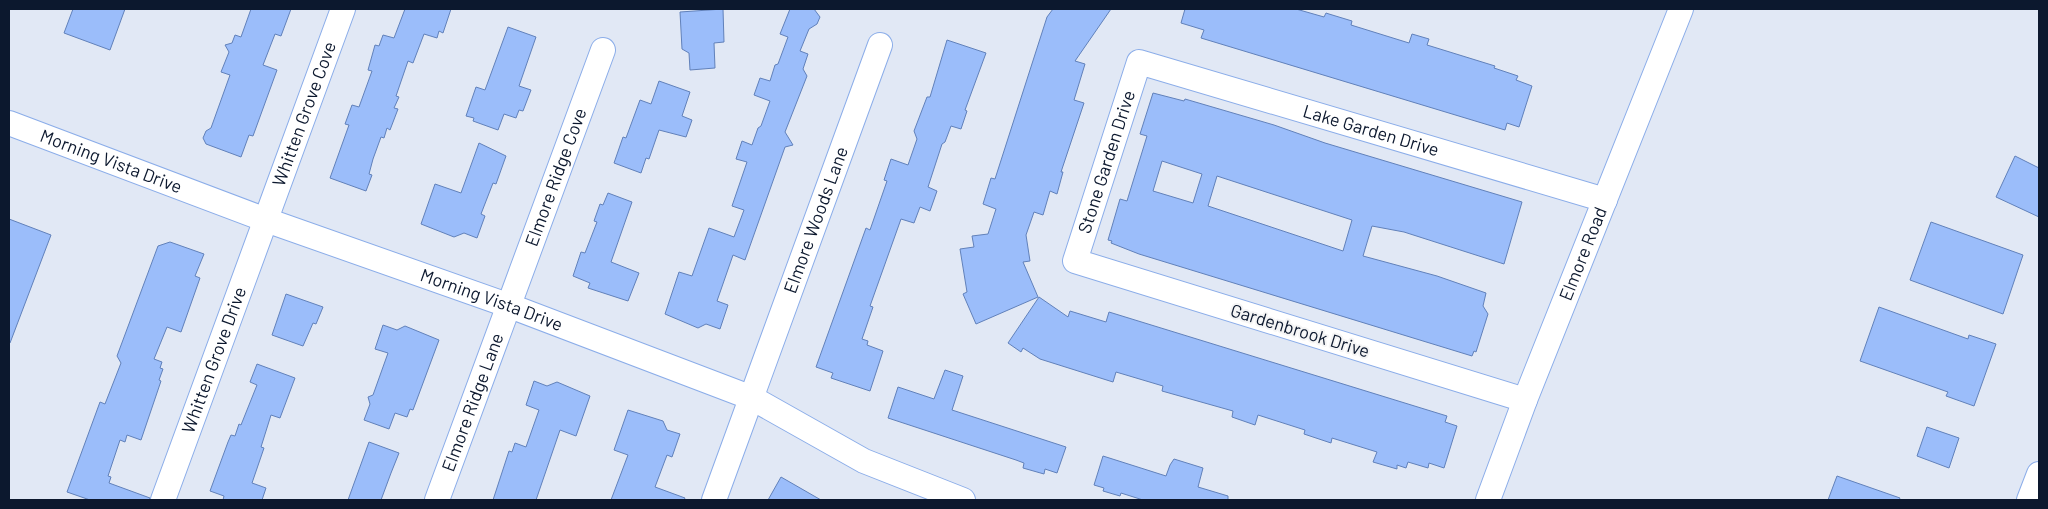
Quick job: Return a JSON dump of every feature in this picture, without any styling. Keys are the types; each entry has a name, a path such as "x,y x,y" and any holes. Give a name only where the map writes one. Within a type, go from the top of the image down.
{"street":[{"name":"Whitten Grove Cove","path":"266,220 343,9"},
{"name":"Elmore Road","path":"1488,500 1525,400 1681,9"},
{"name":"Elmore Woods Lane","path":"714,500 880,45"},
{"name":"Elmore Ridge Cove","path":"510,306 603,50"},
{"name":"Lake Garden Drive","path":"1139,62 1605,200"},
{"name":"Stone Garden Drive","path":"1075,261 1139,62"},
{"name":"Morning Vista Drive","path":"9,124 266,220 510,306 752,398 864,461 963,500"},
{"name":"Whitten Grove Drive","path":"163,500 266,220"},
{"name":"Gardenbrook Drive","path":"1075,261 1525,400"},
{"name":"Elmore Ridge Lane","path":"437,500 510,306"},
{"path":"2029,500 2039,474"}],"building":[{"path":"73,9 125,9 110,50 64,33"},
{"path":"251,9 291,9 281,36 275,34 263,65 277,70 253,136 249,135 241,157 206,144 203,138 206,131 211,128 230,75 221,72 229,52 225,45 232,43 235,35 241,37"},
{"path":"405,9 451,9 443,33 439,31 437,38 424,34 413,63 408,61 396,96 399,97 394,108 398,109 390,130 387,128 384,138 381,137 373,159 369,174 372,175 366,191 330,178 349,125 345,124 352,105 359,107 372,71 368,70 375,45 379,46 383,35 394,38"},
{"path":"723,9 724,42 714,43 715,68 690,70 689,53 682,49 680,12"},
{"path":"790,9 814,9 820,17 817,24 809,29 800,51 808,54 803,69 807,76 785,132 793,145 785,147 745,260 733,255 717,301 728,305 720,329 706,324 698,328 665,314 679,272 692,276 709,228 734,237 744,210 732,206 747,162 736,159 742,141 752,145 770,101 754,95 760,78 770,81 775,65 778,64 788,37 780,34"},
{"path":"1053,9 1111,9 1075,61 1085,64 1074,100 1084,103 1061,172 1063,172 1057,194 1050,191 1043,215 1034,212 1026,235 1030,261 1023,262 1038,297 976,324 963,294 967,292 960,249 974,247 972,236 988,234 996,209 983,204 991,178 995,179 1047,17"},
{"path":"1185,9 1296,9 1324,17 1326,13 1352,21 1351,25 1409,43 1412,34 1429,39 1427,45 1495,66 1494,68 1518,76 1516,80 1532,86 1519,127 1507,123 1505,130 1201,38 1204,30 1181,23"},
{"path":"508,27 536,37 519,86 531,90 523,111 519,110 516,118 504,114 498,130 473,121 474,118 466,116 476,87 485,90"},
{"path":"947,40 986,53 965,110 967,111 961,129 951,126 945,142 942,144 928,187 937,191 930,211 920,207 914,223 901,219 870,306 873,307 862,339 868,341 867,345 883,351 870,391 831,378 833,373 816,367 866,228 870,230 887,181 884,180 891,159 908,165 917,139 914,131 927,97 930,97"},
{"path":"659,81 690,92 682,116 692,120 686,137 659,130 649,159 646,158 641,173 614,163 623,137 626,138 640,100 651,104"},
{"path":"1153,93 1184,101 1185,99 1274,125 1325,143 1522,202 1504,264 1404,232 1372,226 1363,256 1437,276 1486,293 1483,306 1488,314 1476,352 1474,351 1472,356 1139,254 1111,243 1112,241 1108,240 1120,199 1127,201 1147,136 1140,134","holes":["1162,161 1202,174 1193,203 1153,191","1217,176 1352,220 1343,251 1208,206"]},
{"path":"479,143 506,156 496,184 493,183 481,214 485,216 477,238 464,233 454,237 421,224 435,184 461,193"},
{"path":"2015,156 2039,168 2039,217 1996,197"},
{"path":"608,193 632,202 611,262 639,273 628,301 588,288 590,283 573,276 581,252 585,253 597,222 594,221 600,204 603,205"},
{"path":"9,219 51,235 10,343 9,343"},
{"path":"1931,222 2023,255 2003,314 1910,280"},
{"path":"170,242 204,254 195,276 200,278 181,332 167,327 154,359 162,362 160,368 163,369 159,380 161,381 141,440 127,435 125,442 120,440 108,476 111,477 109,483 150,498 149,500 90,500 67,492 100,402 105,404 121,363 117,356 158,246"},
{"path":"286,294 323,307 316,324 313,323 303,346 272,335"},
{"path":"1039,297 1068,317 1070,311 1106,322 1109,312 1447,416 1445,422 1457,426 1444,468 1429,463 1428,468 1408,462 1406,468 1397,465 1397,469 1373,462 1377,452 1332,438 1331,443 1304,434 1305,430 1258,415 1255,425 1232,417 1233,411 1162,391 1163,386 1116,372 1113,382 1040,359 1023,348 1021,352 1008,343"},
{"path":"1879,307 1968,339 1969,335 1996,344 1974,406 1946,396 1948,392 1860,361"},
{"path":"383,325 397,330 405,326 439,340 413,410 410,409 407,417 395,413 389,429 364,420 370,404 368,397 373,395 388,353 375,349"},
{"path":"257,364 295,378 280,418 271,415 261,447 264,448 252,483 266,488 262,500 223,500 224,496 210,491 231,435 235,436 239,424 241,425 257,385 250,382"},
{"path":"945,370 963,376 952,410 1066,447 1057,473 1045,469 1044,474 1023,468 1024,463 1016,460 888,418 898,387 934,399"},
{"path":"534,381 547,386 557,382 590,396 576,436 560,430 536,500 493,500 509,451 512,452 515,443 526,447 539,410 526,405"},
{"path":"628,410 663,421 667,430 680,434 672,457 667,455 655,487 685,498 684,500 611,500 628,455 614,450"},
{"path":"1927,427 1959,438 1949,468 1917,456"},
{"path":"369,442 399,453 381,500 348,500"},
{"path":"1103,456 1166,476 1174,459 1203,468 1198,487 1228,496 1228,500 1143,500 1121,493 1120,496 1103,491 1104,488 1094,485"},
{"path":"1837,476 1900,498 1899,500 1828,500"},
{"path":"781,477 821,500 768,500"}]}
